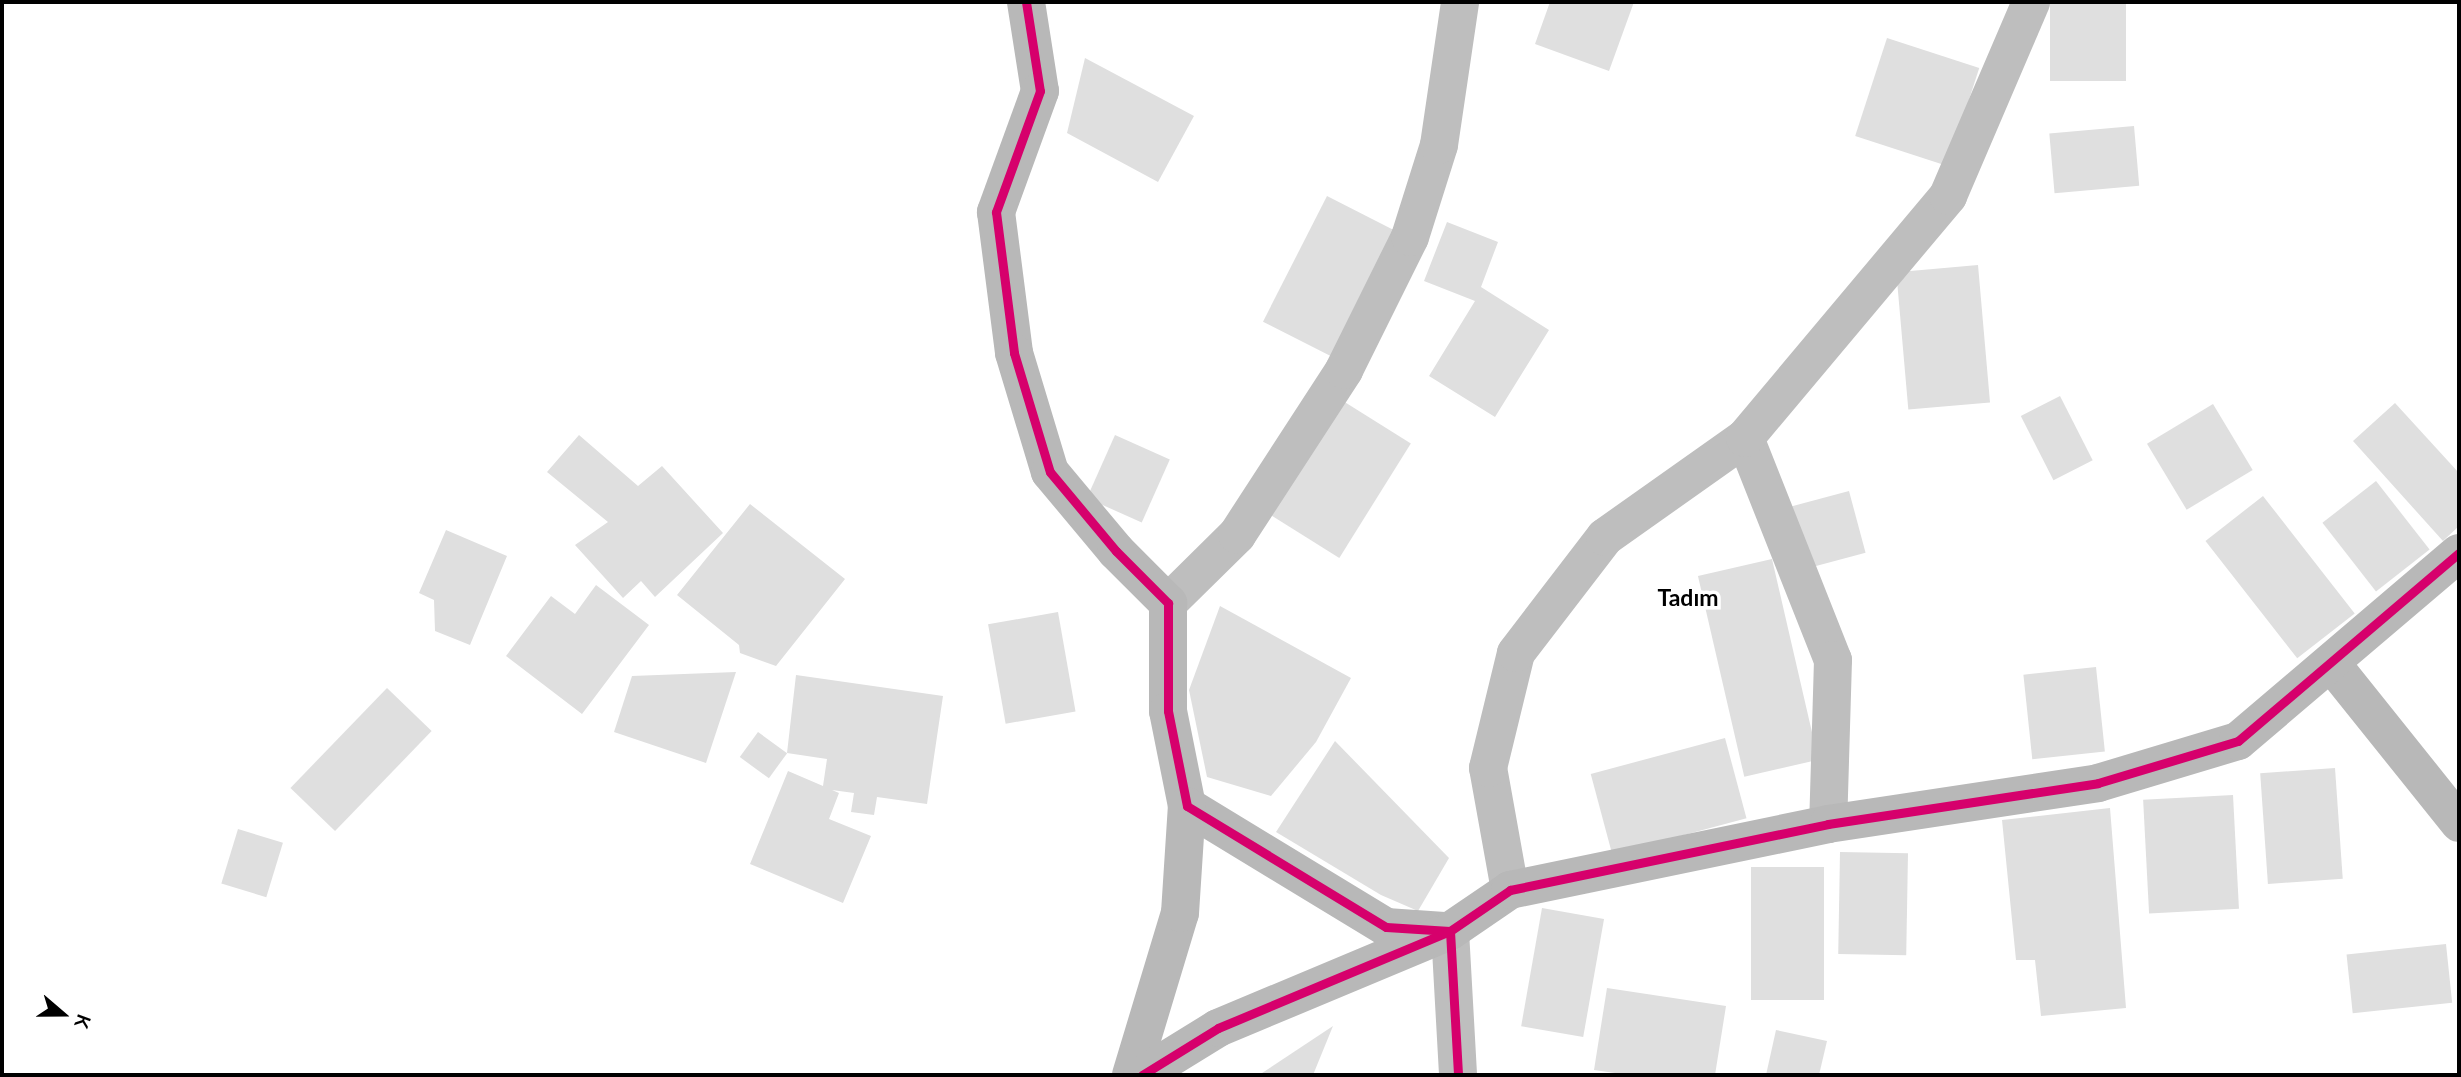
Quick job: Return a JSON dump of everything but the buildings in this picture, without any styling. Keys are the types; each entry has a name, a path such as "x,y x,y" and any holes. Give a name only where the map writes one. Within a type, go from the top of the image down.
{"street":[{"path":"1026,2 1040,91 996,212 1014,353 1050,472 1116,551 1168,603 1168,711 1187,806 1180,913 1131,1075"},
{"path":"1168,603 1237,535 1344,370 1410,237 1439,145 1460,2"},
{"path":"1510,890 1488,768 1516,653 1605,537 1745,438 1948,196 2031,2"},
{"path":"1745,438 1833,660 1828,824"},
{"path":"1142,1075 1218,1028 1450,931 1510,890 1828,824 2098,783 2238,741 2459,553"},
{"path":"2331,663 2459,823"},
{"path":"1187,806 1386,927 1450,931"},
{"path":"1450,931 1458,1075"}],"cycle path":[{"path":"1026,2 1040,91 996,212 1014,353 1050,472 1116,551 1168,603 1168,711 1187,806 1386,927 1450,931 1458,1075"},
{"path":"1142,1075 1218,1028 1450,931 1510,890 1828,824 2098,783 2238,741 2459,553"}],"district":[{"name":"Tadım","path":"1688,597"}]}
